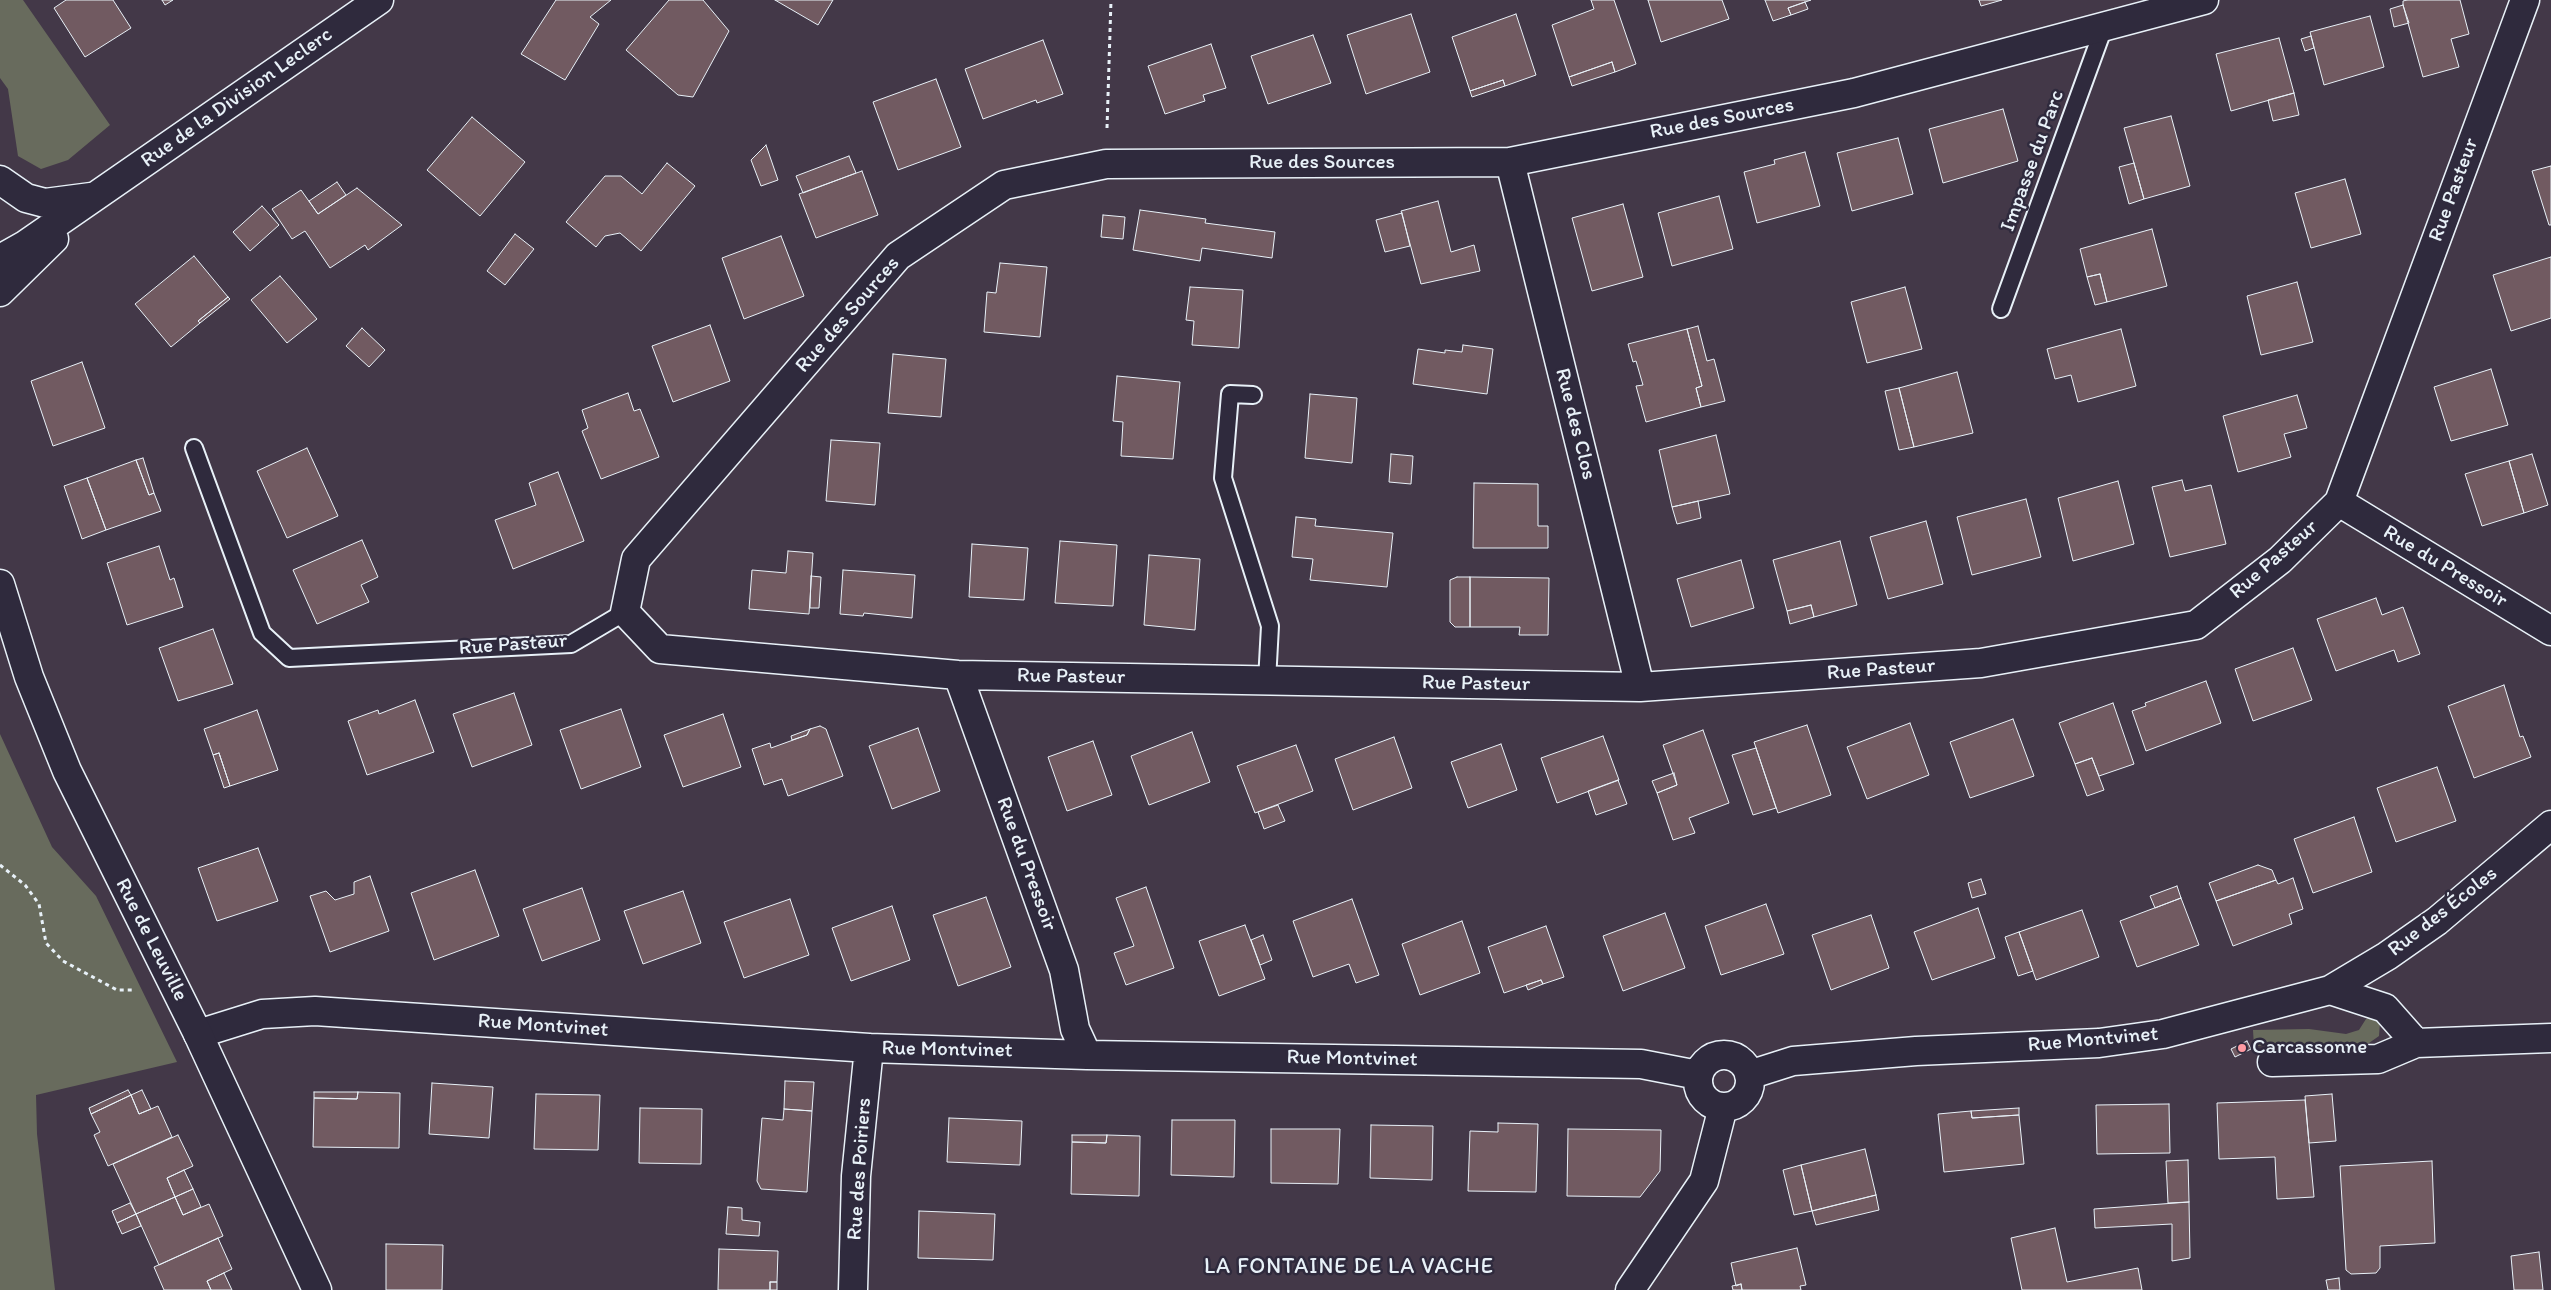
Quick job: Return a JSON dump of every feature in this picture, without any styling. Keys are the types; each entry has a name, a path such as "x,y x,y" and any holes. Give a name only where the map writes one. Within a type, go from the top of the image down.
{"street":[{"name":"Rue de la Division Leclerc","path":"0,259 25,245 379,0"},
{"name":"Rue des Sources","path":"625,612 636,559 898,256 1004,185 1106,164 1510,162 1854,93 2204,0"},
{"name":"Rue Pasteur","path":"625,612 660,650 958,675 1640,687 1982,663 2196,624 2280,560 2339,502 2525,0"},
{"name":"Rue des Clos","path":"1510,162 1640,687"},
{"name":"Rue de la Division Leclerc","path":"0,180 26,198 45,203 95,197"},
{"name":"Rue de la Division Leclerc","path":"0,292 95,197"},
{"name":"Rue du Pressoir","path":"2339,502 2551,631"},
{"name":"Rue de Leuville","path":"0,584 29,677 67,771 198,1034 317,1290"},
{"name":"Rue du Pressoir","path":"958,675 1064,970 1075,1029 1087,1055"},
{"name":"Rue des Écoles","path":"2330,990 2387,956 2437,921 2551,825"},
{"name":"Rue Montvinet","path":"1749,1075 1793,1061 1916,1050 2099,1043 2163,1034 2330,990"},
{"path":"2330,990 2385,1008 2416,1043"},
{"name":"Rue Montvinet","path":"198,1034 262,1014 315,1011 869,1048 1087,1055 1641,1064 1698,1075"},
{"path":"2272,1062 2378,1059 2416,1043 2551,1038"},
{"name":"Rue des Poiriers","path":"853,1290 856,1176 869,1048"},
{"path":"1724,1054 1740,1060 1749,1075 1748,1090 1744,1097 1732,1106 1723,1107 1709,1102 1700,1090 1698,1075 1708,1060 1724,1054"},
{"path":"1630,1290 1704,1182 1723,1107"}],"lane":[{"name":"Impasse du Parc","path":"2001,309 2104,27"},
{"path":"1253,395 1230,394 1222,478 1270,626 1267,681"},
{"name":"Rue Pasteur","path":"194,448 262,634 289,658 571,644 625,612"}],"path":[{"path":"1106,164 1111,0"},
{"path":"0,865 25,885 38,904 46,943 63,961 96,980 117,990 143,990 134,972 154,946"}],"green space":[{"path":"0,0 23,0 110,125 68,160 41,169 18,156 8,89 0,78"},
{"path":"0,734 52,847 96,896 177,1062 36,1095 37,1134 55,1290 0,1290"},
{"path":"2374,1017 2380,1022 2379,1036 2369,1043 2254,1046 2253,1030 2309,1029 2346,1034 2359,1030 2366,1019"}],"building":[{"path":"66,0 113,0 131,28 85,57 54,8"},
{"path":"162,0 173,0 165,5"},
{"path":"556,0 611,0 590,17 599,24 565,80 521,54"},
{"path":"669,0 703,0 729,31 693,97 678,95 626,50"},
{"path":"775,0 833,0 818,25"},
{"path":"1591,0 1614,0 1636,64 1615,72 1612,62 1569,77 1552,25 1594,9"},
{"path":"1648,0 1722,0 1729,19 1661,42"},
{"path":"1765,0 1811,0 1788,8 1791,15 1773,21"},
{"path":"1979,0 2002,0 1981,6"},
{"path":"2460,0 2469,34 2451,39 2459,67 2423,77 2403,5 2403,1"},
{"path":"1805,2 1808,9 1791,15 1788,8"},
{"path":"2403,5 2409,23 2394,27 2390,9"},
{"path":"1411,14 1430,72 1366,94 1347,35"},
{"path":"1516,14 1536,75 1505,86 1503,80 1470,91 1452,37"},
{"path":"2370,16 2384,67 2324,85 2310,32"},
{"path":"1313,35 1331,83 1268,104 1251,56"},
{"path":"2311,36 2314,48 2305,51 2301,39"},
{"path":"2279,38 2294,93 2231,111 2216,54"},
{"path":"1043,40 1063,94 1037,103 1036,100 983,119 965,69"},
{"path":"1211,44 1226,88 1203,95 1205,101 1165,114 1148,66"},
{"path":"1612,62 1615,72 1572,86 1569,77"},
{"path":"936,79 961,147 898,170 873,102"},
{"path":"1503,80 1505,86 1472,97 1470,91"},
{"path":"2294,93 2299,115 2273,121 2268,100"},
{"path":"2003,109 2018,161 1943,183 1929,129"},
{"path":"2171,116 2190,186 2144,199 2124,128"},
{"path":"472,117 525,162 480,216 427,170"},
{"path":"1898,138 1913,194 1852,211 1837,153"},
{"path":"766,145 778,180 761,186 751,160"},
{"path":"1805,152 1820,206 1757,223 1744,172 1775,164 1774,160"},
{"path":"849,156 856,173 803,193 796,176"},
{"path":"667,163 695,186 641,251 620,233 605,236 596,247 566,222 605,176 621,176 642,194"},
{"path":"2134,163 2144,199 2129,204 2119,167"},
{"path":"2551,166 2551,225 2549,225 2532,171"},
{"path":"862,171 878,215 816,238 799,194"},
{"path":"2345,179 2361,234 2311,248 2295,193"},
{"path":"337,182 346,195 318,214 309,201"},
{"path":"357,188 402,225 368,250 365,245 330,268 305,231 292,239 272,209 301,190 318,214"},
{"path":"1719,196 1733,249 1672,266 1658,213"},
{"path":"1438,201 1451,252 1474,245 1480,271 1421,284 1401,211"},
{"path":"1623,204 1643,277 1592,291 1572,218"},
{"path":"262,206 279,225 250,251 233,232"},
{"path":"1140,210 1206,219 1205,223 1275,232 1272,258 1202,248 1200,261 1133,250"},
{"path":"1402,213 1410,246 1385,252 1376,220"},
{"path":"1103,215 1125,217 1123,239 1101,237"},
{"path":"2152,229 2167,286 2107,302 2100,274 2087,277 2080,249"},
{"path":"515,234 534,249 505,285 487,271"},
{"path":"781,236 804,296 744,319 722,258"},
{"path":"194,256 228,297 198,321 200,323 171,347 135,304"},
{"path":"2551,257 2551,318 2511,331 2493,275"},
{"path":"1000,263 1047,267 1040,337 984,332 987,292 996,293"},
{"path":"2100,274 2107,302 2095,305 2087,277"},
{"path":"280,276 317,319 287,343 251,300"},
{"path":"2297,282 2313,342 2261,355 2247,296"},
{"path":"1190,287 1243,290 1239,348 1192,345 1194,321 1186,320"},
{"path":"1905,287 1922,349 1867,363 1851,302"},
{"path":"228,297 230,299 200,323 198,321"},
{"path":"710,325 730,381 673,402 652,346"},
{"path":"1698,326 1707,361 1714,359 1725,401 1701,407 1696,388 1702,386 1687,329"},
{"path":"362,328 385,350 369,367 346,346"},
{"path":"1687,329 1702,386 1696,388 1701,407 1646,422 1636,386 1643,385 1636,361 1633,362 1628,344"},
{"path":"2121,329 2136,386 2078,402 2071,375 2055,379 2047,349"},
{"path":"1463,345 1493,349 1487,394 1413,384 1418,349 1445,353 1445,350 1462,352"},
{"path":"893,354 946,359 941,417 888,413"},
{"path":"82,362 105,428 53,446 31,381"},
{"path":"2491,369 2508,425 2451,441 2434,387"},
{"path":"1957,372 1973,433 1914,447 1899,388"},
{"path":"1117,376 1180,382 1173,459 1121,456 1123,422 1113,421"},
{"path":"1899,388 1914,447 1899,450 1885,391"},
{"path":"628,393 634,411 640,409 659,457 601,479 582,431 588,428 582,410"},
{"path":"1310,394 1357,398 1352,463 1305,458"},
{"path":"2297,395 2307,428 2284,434 2291,457 2238,472 2223,416"},
{"path":"1716,435 1730,494 1672,507 1659,450"},
{"path":"831,440 880,443 875,505 826,501"},
{"path":"307,448 338,516 287,538 257,471"},
{"path":"1391,454 1413,456 1411,484 1389,482"},
{"path":"2532,454 2548,505 2524,513 2509,461"},
{"path":"143,458 154,493 149,495 136,460"},
{"path":"136,460 149,495 154,493 161,511 106,530 87,478"},
{"path":"2509,461 2524,513 2482,526 2465,474"},
{"path":"558,472 584,541 513,569 495,520 536,505 529,483"},
{"path":"87,478 106,530 82,539 64,486"},
{"path":"2182,480 2185,491 2211,485 2226,544 2170,557 2152,487"},
{"path":"2118,481 2134,544 2073,561 2058,498"},
{"path":"1474,483 1538,484 1538,526 1548,526 1548,548 1473,548"},
{"path":"2026,499 2041,557 1972,575 1957,517"},
{"path":"1698,501 1701,518 1677,524 1672,507"},
{"path":"1296,517 1316,519 1315,526 1393,533 1387,587 1310,580 1313,559 1292,557"},
{"path":"1926,521 1943,584 1888,599 1870,537"},
{"path":"362,540 378,577 361,585 369,602 317,624 293,570"},
{"path":"1060,541 1117,545 1113,606 1055,603"},
{"path":"1840,541 1857,605 1814,617 1811,605 1787,611 1773,560"},
{"path":"972,544 1028,548 1024,600 969,597"},
{"path":"159,546 170,580 174,578 183,607 127,625 107,563"},
{"path":"788,551 813,553 809,614 749,609 752,570 786,573"},
{"path":"1149,555 1200,559 1195,630 1144,625"},
{"path":"1741,560 1754,608 1691,627 1677,579"},
{"path":"843,570 915,575 912,618 864,613 863,616 840,614"},
{"path":"811,576 821,577 819,608 810,608"},
{"path":"1457,577 1470,577 1470,627 1455,627 1450,622 1450,580"},
{"path":"1470,577 1549,578 1548,635 1519,635 1520,627 1470,627"},
{"path":"2376,598 2382,615 2403,607 2420,654 2398,662 2394,650 2336,671 2317,619"},
{"path":"1811,605 1814,617 1790,624 1787,611"},
{"path":"213,629 233,684 178,701 159,648"},
{"path":"2293,648 2312,700 2253,721 2235,669"},
{"path":"2206,681 2221,723 2146,751 2132,711 2146,706 2145,703"},
{"path":"2504,685 2520,737 2523,736 2531,757 2474,778 2448,706"},
{"path":"514,693 532,745 472,767 453,714"},
{"path":"415,700 434,752 367,775 348,721 378,710 379,714"},
{"path":"2113,703 2134,764 2099,776 2092,758 2075,764 2059,723"},
{"path":"621,709 641,767 581,789 560,730"},
{"path":"257,710 278,770 230,786 219,753 213,755 204,729"},
{"path":"723,714 741,767 683,787 664,735"},
{"path":"2013,719 2034,776 1970,798 1950,742"},
{"path":"1910,723 1929,775 1867,799 1847,747"},
{"path":"1807,725 1831,795 1778,813 1754,742"},
{"path":"820,726 826,729 843,776 788,796 782,779 764,785 752,749 770,743 771,748 807,735 810,729"},
{"path":"918,728 940,791 892,809 869,746"},
{"path":"810,729 807,735 792,740 791,736"},
{"path":"1703,730 1729,803 1689,818 1695,833 1673,840 1657,793 1677,785 1663,745"},
{"path":"1192,732 1210,782 1149,805 1131,756"},
{"path":"1603,736 1619,780 1557,803 1541,758"},
{"path":"1394,737 1412,788 1353,810 1335,759"},
{"path":"1093,741 1112,795 1067,811 1048,757"},
{"path":"1501,744 1517,790 1468,808 1451,762"},
{"path":"1296,745 1313,791 1255,813 1237,766"},
{"path":"1756,748 1776,808 1753,815 1732,755"},
{"path":"219,753 230,786 224,788 213,755"},
{"path":"2092,758 2104,790 2087,796 2075,764"},
{"path":"2437,767 2456,821 2396,842 2377,788"},
{"path":"1674,773 1677,785 1657,793 1652,781"},
{"path":"1618,780 1627,804 1596,815 1588,791"},
{"path":"1278,805 1285,821 1264,829 1258,812"},
{"path":"2354,817 2372,872 2313,893 2294,839"},
{"path":"258,848 278,901 217,921 198,868"},
{"path":"2258,865 2272,870 2276,880 2216,901 2209,883"},
{"path":"475,870 499,936 434,960 411,893"},
{"path":"370,876 389,931 330,952 310,896 326,891 335,900 354,894 354,882"},
{"path":"2293,878 2303,909 2289,914 2292,924 2233,946 2216,901 2276,880 2278,884"},
{"path":"1981,879 1986,894 1972,898 1968,883"},
{"path":"2177,886 2181,898 2155,908 2150,896"},
{"path":"1146,887 1174,968 1126,985 1114,953 1134,946 1116,898"},
{"path":"582,888 600,940 542,961 523,909"},
{"path":"683,891 701,943 643,964 624,911"},
{"path":"986,897 1011,967 958,986 933,915"},
{"path":"2181,898 2199,945 2137,967 2120,921"},
{"path":"790,899 809,955 744,978 724,922"},
{"path":"1352,899 1379,975 1356,983 1349,964 1313,977 1293,921"},
{"path":"1766,904 1784,954 1721,975 1705,926"},
{"path":"892,906 910,960 851,981 832,928"},
{"path":"1978,908 1995,958 1932,980 1914,932"},
{"path":"2082,910 2099,957 2036,980 2019,932"},
{"path":"1665,913 1685,968 1623,991 1603,936"},
{"path":"1871,915 1889,968 1831,990 1812,935"},
{"path":"1462,921 1480,973 1420,995 1402,944"},
{"path":"1245,925 1265,979 1219,996 1199,941"},
{"path":"1546,926 1564,977 1543,984 1541,980 1504,993 1488,947"},
{"path":"2019,932 2033,971 2018,976 2005,937"},
{"path":"1263,935 1272,960 1260,965 1251,940"},
{"path":"1541,980 1543,984 1528,990 1526,985"},
{"path":"2247,1041 2251,1049 2235,1057 2231,1049"},
{"path":"785,1081 814,1082 812,1111 784,1109"},
{"path":"432,1083 493,1087 489,1138 429,1134"},
{"path":"128,1090 131,1095 91,1114 89,1108"},
{"path":"142,1090 151,1109 139,1114 131,1095"},
{"path":"314,1092 358,1092 357,1099 314,1098"},
{"path":"358,1092 400,1093 399,1148 313,1147 314,1098 357,1099"},
{"path":"536,1094 600,1095 598,1150 534,1149"},
{"path":"2332,1094 2336,1141 2309,1143 2305,1096"},
{"path":"131,1095 139,1114 158,1106 172,1137 108,1166 94,1135 100,1132 91,1114"},
{"path":"2305,1100 2314,1197 2277,1199 2275,1157 2219,1159 2217,1103"},
{"path":"2169,1104 2170,1153 2097,1154 2096,1105"},
{"path":"640,1108 702,1109 701,1164 639,1163"},
{"path":"2019,1108 2019,1115 1972,1118 1971,1111"},
{"path":"784,1109 812,1111 807,1192 761,1189 757,1181 762,1118 783,1120"},
{"path":"1971,1111 1972,1118 2019,1115 2024,1164 1944,1172 1938,1114"},
{"path":"949,1118 1022,1121 1020,1165 947,1162"},
{"path":"1172,1120 1235,1120 1234,1177 1171,1175"},
{"path":"1498,1123 1538,1124 1536,1192 1468,1191 1470,1131 1498,1132"},
{"path":"1371,1125 1433,1126 1432,1180 1370,1178"},
{"path":"1271,1129 1340,1129 1338,1184 1271,1183"},
{"path":"1568,1129 1661,1130 1660,1171 1640,1197 1567,1196"},
{"path":"178,1135 193,1166 167,1178 175,1197 136,1214 113,1164"},
{"path":"1072,1135 1107,1135 1106,1143 1072,1142"},
{"path":"1107,1135 1140,1136 1139,1196 1071,1194 1072,1142 1106,1143"},
{"path":"1865,1149 1876,1195 1812,1211 1801,1165"},
{"path":"2188,1160 2189,1202 2168,1203 2166,1161"},
{"path":"2432,1161 2435,1243 2380,1246 2380,1268 2376,1273 2351,1274 2346,1270 2340,1166"},
{"path":"1801,1165 1812,1211 1794,1215 1783,1170"},
{"path":"184,1170 193,1189 175,1197 167,1178"},
{"path":"193,1189 201,1207 183,1215 175,1197"},
{"path":"1876,1195 1879,1210 1816,1225 1812,1211"},
{"path":"175,1197 183,1215 209,1204 223,1236 159,1265 136,1214"},
{"path":"2189,1202 2190,1258 2172,1261 2172,1224 2095,1228 2094,1209"},
{"path":"130,1203 136,1214 117,1223 112,1211"},
{"path":"728,1207 742,1208 742,1220 760,1222 759,1236 726,1234"},
{"path":"919,1211 995,1214 993,1260 918,1258"},
{"path":"136,1214 141,1226 122,1234 117,1223"},
{"path":"2055,1228 2067,1282 2138,1268 2142,1290 2022,1290 2011,1238"},
{"path":"218,1238 232,1269 207,1281 211,1290 164,1290 154,1267"},
{"path":"386,1244 443,1245 442,1290 386,1290"},
{"path":"1797,1248 1806,1285 1800,1286 1801,1290 1742,1290 1741,1284 1736,1286 1731,1263"},
{"path":"719,1249 778,1251 777,1282 770,1282 770,1290 718,1290"},
{"path":"2539,1252 2543,1290 2514,1290 2511,1256"},
{"path":"224,1273 232,1290 211,1290 207,1281"},
{"path":"2339,1278 2340,1290 2328,1290 2326,1280"},
{"path":"770,1282 777,1282 777,1290 770,1290"},
{"path":"1741,1284 1742,1290 1733,1290 1732,1286"}],"place":[{"name":"Carcassonne","path":"2242,1048"}],"district":[{"name":"LA FONTAINE DE LA VACHE","path":"1349,1267"}]}
